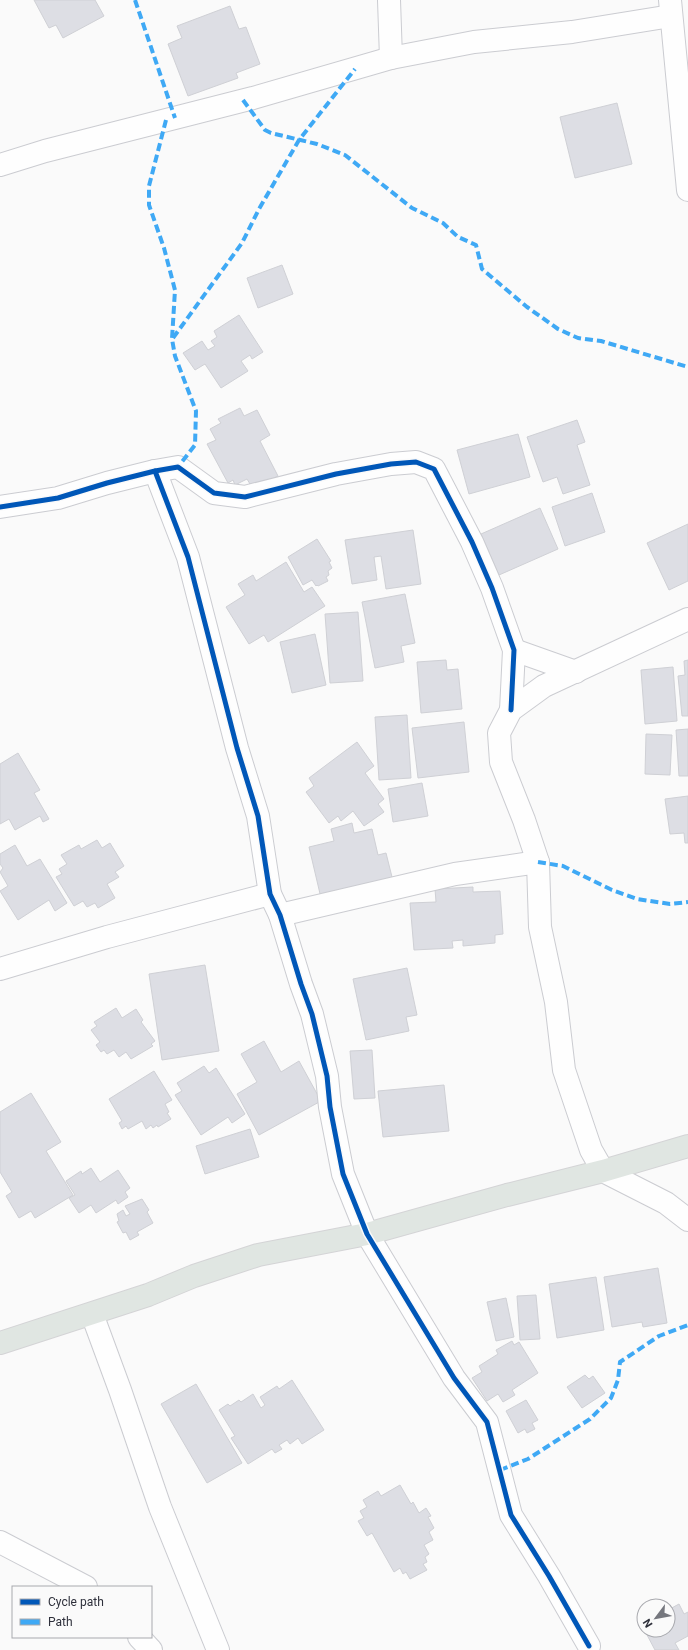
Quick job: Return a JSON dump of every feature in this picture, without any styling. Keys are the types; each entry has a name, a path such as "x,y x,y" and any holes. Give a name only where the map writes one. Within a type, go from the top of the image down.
{"main road":[{"path":"0,1342 92,1314 148,1295 194,1276 258,1255 367,1234 507,1195 603,1171 688,1146"}],"street":[{"path":"389,0 391,58"},
{"path":"0,165 45,151 253,98 391,58 474,42 572,32 671,8 688,190"},
{"path":"0,508 58,498 107,483 178,467 214,493 245,497 336,474 391,464 416,462 434,469 472,542 492,588 514,650 511,710 499,733 501,762 524,820 538,862 540,927 556,1002 564,1070 591,1150 603,1171 666,1203 688,1220"},
{"path":"155,471 188,557 236,748 258,816 270,894 280,915 301,984 312,1014 327,1076 330,1107 343,1174 367,1234 454,1378 487,1422 511,1515 549,1576 589,1646"},
{"path":"511,710 544,686 688,619"},
{"path":"514,650 576,672"},
{"path":"280,915 455,874 538,862"},
{"path":"0,969 107,937 270,894"},
{"path":"92,1314 160,1507 218,1650"},
{"path":"0,1542 84,1586"},
{"path":"140,1638 151,1650"}],"building":[{"path":"34,0 95,0 104,16 63,38 56,25 49,28"},
{"path":"230,6 239,29 246,27 260,64 236,73 238,78 188,96 168,44 182,38 177,26"},
{"path":"617,103 632,164 575,178 560,117"},
{"path":"282,265 293,294 258,308 247,278"},
{"path":"239,315 263,352 252,359 250,355 241,361 248,371 221,388 205,364 195,370 183,353 202,341 208,350 215,346 211,341 217,337 214,331"},
{"path":"240,408 244,416 257,410 270,435 260,441 278,476 253,489 247,479 235,485 233,480 228,483 207,444 216,440 210,429 221,423 218,419"},
{"path":"577,420 585,442 577,445 590,485 563,494 557,477 543,482 527,437"},
{"path":"518,434 530,477 469,494 457,450"},
{"path":"592,493 605,532 565,546 552,507"},
{"path":"540,508 558,549 499,575 481,534"},
{"path":"688,524 688,581 669,590 647,543"},
{"path":"413,530 421,584 386,589 381,556 374,557 377,580 352,584 345,540"},
{"path":"317,539 331,561 329,562 332,568 328,571 329,575 326,577 328,581 316,586 312,580 303,585 288,557"},
{"path":"286,562 304,592 312,587 325,606 268,642 264,635 249,644 226,607 245,595 238,584 253,575 256,581"},
{"path":"405,594 415,643 401,646 404,662 375,668 362,602"},
{"path":"358,612 363,681 330,683 325,614"},
{"path":"315,634 326,685 292,693 280,642"},
{"path":"446,660 447,670 458,669 462,709 421,713 417,662"},
{"path":"688,660 688,716 682,716 678,676 685,675 684,661"},
{"path":"673,667 677,721 645,724 641,670"},
{"path":"407,715 411,778 379,780 375,717"},
{"path":"464,722 469,772 418,778 412,728"},
{"path":"688,729 688,776 679,776 676,730"},
{"path":"646,734 672,735 670,775 645,774"},
{"path":"357,742 374,766 365,773 384,799 378,804 384,812 364,826 353,811 341,821 338,816 329,823 306,792 314,786 309,778"},
{"path":"18,753 40,790 34,793 49,819 43,822 40,816 15,830 9,819 0,824 0,764"},
{"path":"422,783 428,816 393,822 388,789"},
{"path":"688,796 688,843 685,843 684,833 670,834 665,799"},
{"path":"352,823 354,833 372,829 378,855 386,853 393,881 321,898 309,847 334,841 331,829"},
{"path":"97,840 102,848 110,843 124,866 115,872 119,877 107,884 115,898 98,908 95,903 87,907 83,901 74,906 56,877 62,874 59,869 67,864 61,855 79,845 81,849"},
{"path":"15,845 27,866 40,859 67,903 55,911 49,900 18,920 0,891 8,886 0,872 3,868 0,864 0,854"},
{"path":"473,887 473,892 500,891 503,934 495,935 495,943 463,946 463,940 452,941 453,948 414,950 410,903 436,902 435,889"},
{"path":"205,965 219,1051 162,1060 149,974"},
{"path":"407,968 417,1015 406,1017 409,1031 366,1040 353,979"},
{"path":"116,1008 122,1018 136,1009 143,1020 141,1022 155,1041 151,1044 153,1046 131,1059 126,1052 119,1057 114,1050 107,1054 104,1050 101,1052 96,1045 100,1042 91,1030 97,1026 94,1022"},
{"path":"264,1041 281,1072 299,1061 321,1101 259,1135 237,1094 257,1082 241,1054"},
{"path":"372,1050 375,1098 354,1099 350,1051"},
{"path":"204,1066 209,1073 216,1068 245,1114 232,1123 228,1117 201,1135 175,1095 182,1091 177,1083"},
{"path":"154,1071 172,1100 165,1104 169,1112 167,1113 171,1119 158,1127 157,1125 153,1128 151,1125 146,1129 142,1121 128,1129 126,1126 122,1129 119,1123 122,1121 109,1099"},
{"path":"444,1085 449,1131 383,1137 378,1091"},
{"path":"31,1093 61,1142 46,1151 73,1195 35,1218 31,1211 19,1218 6,1196 12,1192 0,1172 0,1112"},
{"path":"250,1129 259,1157 205,1174 196,1146"},
{"path":"91,1168 100,1182 118,1170 130,1188 125,1192 128,1197 118,1204 116,1200 96,1213 91,1205 79,1213 69,1198 75,1195 66,1181 81,1171 82,1174"},
{"path":"142,1199 149,1210 147,1212 153,1223 137,1232 139,1235 130,1240 126,1232 123,1233 117,1222 119,1221 117,1214 123,1210 126,1216 130,1214 125,1206"},
{"path":"658,1268 667,1323 643,1327 642,1322 612,1327 604,1277"},
{"path":"596,1277 604,1330 557,1338 549,1284"},
{"path":"536,1295 540,1339 520,1340 517,1296"},
{"path":"506,1298 514,1337 496,1341 487,1302"},
{"path":"512,1341 514,1345 519,1342 538,1373 512,1390 515,1395 503,1402 498,1394 487,1401 472,1378 482,1372 479,1366 498,1354 496,1350"},
{"path":"585,1375 589,1379 593,1376 605,1393 582,1408 567,1387"},
{"path":"292,1380 324,1430 302,1444 298,1438 290,1444 287,1440 279,1445 282,1449 275,1453 272,1449 248,1464 231,1438 235,1436 219,1410 228,1404 230,1406 239,1400 241,1402 253,1394 261,1408 265,1405 260,1397 277,1386 279,1389"},
{"path":"196,1384 242,1463 207,1483 161,1404"},
{"path":"526,1400 538,1420 532,1423 535,1429 527,1433 525,1429 518,1433 506,1411"},
{"path":"400,1485 411,1504 413,1502 419,1513 426,1508 431,1516 428,1517 434,1528 429,1532 433,1540 424,1545 429,1554 425,1557 427,1562 423,1564 427,1570 410,1579 406,1572 403,1574 400,1568 394,1572 372,1533 367,1536 358,1521 364,1518 360,1511 367,1507 363,1500 378,1491 381,1496"},
{"path":"679,1604 684,1614 688,1612 688,1636 675,1643 679,1650 655,1650 649,1638 676,1638 676,1606"}],"marked path":[{"path":"135,0 175,118"},
{"path":"173,338 242,243 259,209 299,140 355,69"},
{"path":"243,100 265,130 271,133 317,144 345,155 412,208 443,223 458,237 476,245 482,269 527,307 558,329 578,338 601,341 688,367"},
{"path":"166,120 149,186 149,205 164,248 175,290 172,339 175,356 196,411 195,445 178,467"},
{"path":"538,862 563,866 612,890 637,899 670,904 688,902"},
{"path":"500,1470 528,1459 590,1419 611,1398 618,1380 620,1362 659,1336 688,1325"}],"cycle path":[{"path":"0,507 58,498 107,483 178,467 214,493 245,497 336,474 391,464 416,462 434,469 472,542 492,588 514,650 511,710"},
{"path":"155,471 188,557 237,748 258,816 270,894 280,915 301,984 312,1014 327,1076 330,1107 343,1174 367,1234 454,1378 487,1422 511,1515 549,1576 589,1646"}]}
